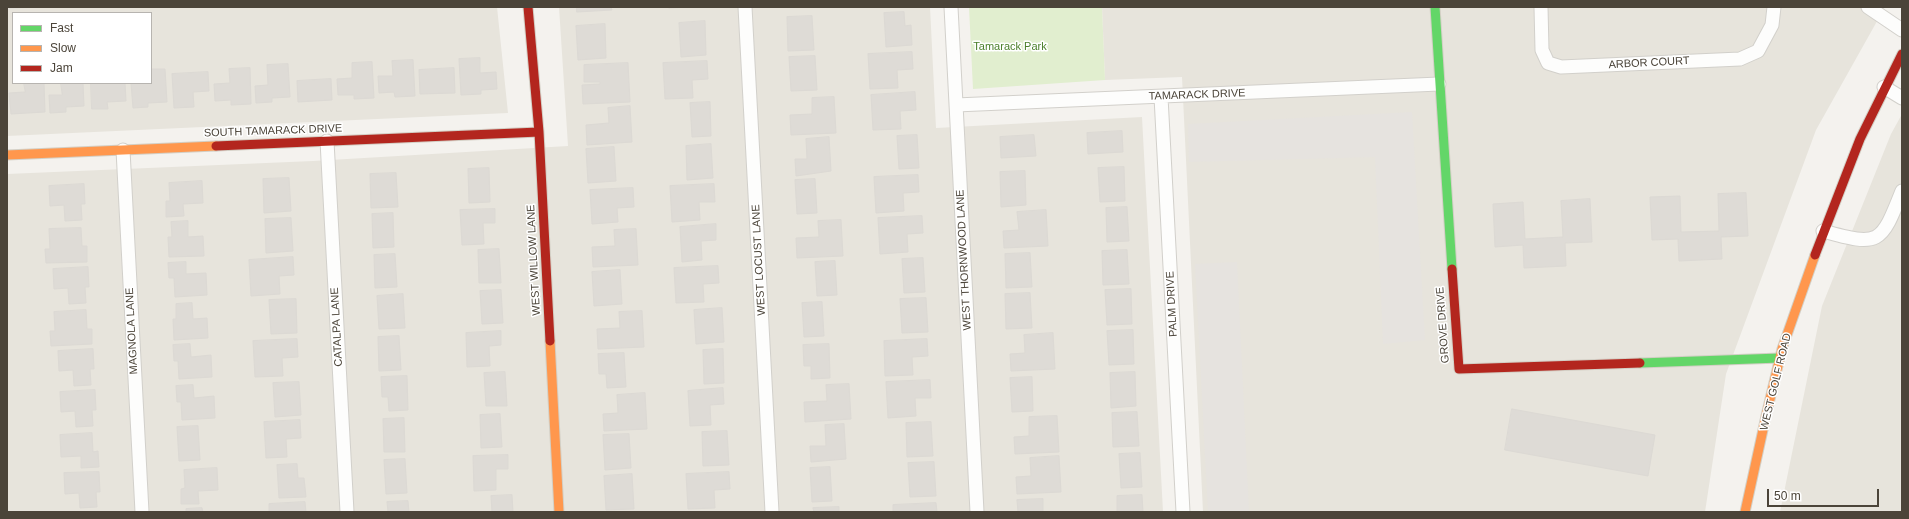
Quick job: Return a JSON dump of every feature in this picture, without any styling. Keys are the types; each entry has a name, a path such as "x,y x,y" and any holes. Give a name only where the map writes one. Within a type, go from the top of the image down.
{"street":[{"name":"WEST WILLOW LANE","path":"528,7 540,132 559,512"},
{"name":"WEST LOCUST LANE","path":"745,7 772,512"},
{"name":"WEST THORNWOOD LANE","path":"951,7 977,512"},
{"name":"GROVE DRIVE","path":"1435,7 1459,369 1780,358"},
{"name":"ARBOR COURT","path":"1541,7 1542,50 1548,63 1561,67 1740,59 1758,51 1772,25 1774,7"},
{"path":"1868,7 1902,30"},
{"name":"WEST GOLF ROAD","path":"1745,512 1780,358 1823,231 1835,198 1884,87 1902,54"},
{"name":"TAMARACK DRIVE","path":"956,106 1439,84"},
{"path":"1884,87 1902,98"},
{"name":"PALM DRIVE","path":"1161,97 1183,512"},
{"name":"SOUTH TAMARACK DRIVE","path":"7,155 540,132"},
{"name":"CATALPA LANE","path":"327,141 347,512"},
{"name":"MAGNOLA LANE","path":"123,150 142,512"},
{"path":"1823,231 1853,239 1872,240 1881,234 1889,222 1902,191"}],"shaded area":[{"path":"7,7 497,7 508,113 7,136"},
{"path":"559,7 930,7 936,128 1142,117 1163,512 7,512 7,174 313,161 568,146"},
{"path":"1102,7 1885,7 1816,130 1726,374 1705,512 1203,512 1182,77 1105,80"},
{"path":"1412,112 1425,340 1383,344 1375,157 1189,162 1188,124"},
{"path":"1902,114 1902,512 1780,512 1822,306 1891,134"},
{"path":"1237,262 1249,512 1208,512 1195,264"}],"green space":[{"name":"Tamarack Park","path":"969,7 1102,7 1105,80 973,89"}],"building":[{"path":"10,7 45,7 10,8"},
{"path":"577,7 611,7 612,10 577,12"},
{"path":"669,7 692,7 669,8"},
{"path":"904,12 905,26 911,25 912,45 886,47 884,13"},
{"path":"812,16 814,50 788,51 787,17"},
{"path":"705,21 706,55 681,57 679,23"},
{"path":"605,24 606,58 578,60 576,26"},
{"path":"912,52 913,69 897,70 898,88 870,89 868,54"},
{"path":"815,56 817,90 791,91 789,57"},
{"path":"480,58 480,73 496,72 497,89 481,90 481,94 461,95 459,59"},
{"path":"413,60 415,96 395,97 394,92 379,93 378,76 393,76 392,61"},
{"path":"707,61 708,79 692,80 693,98 665,99 663,63"},
{"path":"372,62 374,98 354,99 354,95 338,95 337,79 352,78 352,63"},
{"path":"628,63 630,102 583,104 582,85 600,84 600,82 584,82 584,65"},
{"path":"288,64 290,97 272,98 272,102 256,103 255,86 268,85 267,65"},
{"path":"250,68 251,104 231,105 231,100 215,101 214,84 230,83 229,69"},
{"path":"454,68 455,93 420,94 419,70"},
{"path":"152,69 165,69 167,102 148,103 148,107 133,108 131,84 152,84"},
{"path":"208,72 209,91 193,92 194,107 174,108 172,74"},
{"path":"331,79 332,100 298,102 297,81"},
{"path":"24,84 44,84 45,112 11,114 9,93 25,92"},
{"path":"61,84 83,84 84,106 66,107 66,112 50,113 49,95 62,95"},
{"path":"91,84 125,84 126,101 107,102 108,109 92,109"},
{"path":"915,92 916,110 900,111 901,129 873,130 871,95"},
{"path":"834,97 836,133 791,135 790,115 812,114 812,98"},
{"path":"710,102 711,136 692,137 690,103"},
{"path":"630,106 632,142 587,145 586,125 609,123 608,108"},
{"path":"1122,131 1123,152 1088,154 1087,133"},
{"path":"917,135 919,168 899,169 897,136"},
{"path":"1034,135 1036,156 1001,158 1000,137"},
{"path":"829,137 831,171 796,176 795,159 807,159 806,139"},
{"path":"711,144 713,178 687,180 686,146"},
{"path":"614,147 616,181 588,183 586,149"},
{"path":"1124,167 1125,201 1100,202 1098,168"},
{"path":"489,168 490,202 469,203 468,169"},
{"path":"1025,171 1026,205 1001,207 1000,172"},
{"path":"396,173 398,207 371,208 370,174"},
{"path":"918,175 919,192 903,193 904,211 876,213 874,177"},
{"path":"289,178 291,211 264,213 263,179"},
{"path":"815,179 817,213 797,214 795,180"},
{"path":"202,181 203,203 183,204 184,216 166,217 166,201 170,201 169,183"},
{"path":"84,184 85,204 81,204 82,220 65,221 64,205 50,206 49,186"},
{"path":"714,184 715,202 699,202 700,220 672,222 670,186"},
{"path":"633,188 634,207 617,208 618,222 592,224 590,190"},
{"path":"1746,193 1748,236 1721,237 1722,259 1679,261 1678,239 1652,240 1650,197 1680,196 1681,232 1719,231 1718,194"},
{"path":"1590,199 1592,242 1565,243 1566,266 1524,268 1523,245 1495,247 1493,204 1523,202 1525,239 1563,237 1561,201"},
{"path":"1127,207 1129,241 1107,242 1106,208"},
{"path":"495,209 495,223 483,223 484,244 462,245 460,210"},
{"path":"1046,210 1048,246 1004,248 1003,231 1019,230 1017,212"},
{"path":"393,213 394,247 373,248 372,214"},
{"path":"922,216 923,233 907,234 908,252 880,254 878,218"},
{"path":"291,218 293,251 266,253 265,219"},
{"path":"841,220 843,256 797,258 796,238 819,237 818,221"},
{"path":"188,221 188,237 203,236 204,256 169,257 168,237 172,237 171,222"},
{"path":"716,224 716,240 701,241 702,260 682,262 680,227"},
{"path":"81,228 82,246 87,246 87,262 46,263 45,249 50,249 49,229"},
{"path":"636,229 638,265 593,267 592,247 615,246 614,230"},
{"path":"499,249 501,283 479,283 478,250"},
{"path":"1127,250 1129,284 1103,285 1102,251"},
{"path":"1030,253 1032,287 1006,288 1005,254"},
{"path":"395,254 397,287 375,288 374,255"},
{"path":"293,257 294,275 279,276 280,294 251,296 249,260"},
{"path":"923,258 925,292 904,293 902,259"},
{"path":"835,261 837,295 817,296 815,262"},
{"path":"186,262 186,274 206,273 207,295 175,297 174,278 169,278 168,263"},
{"path":"718,266 719,283 703,284 704,302 676,303 674,268"},
{"path":"88,267 89,287 85,287 86,303 69,304 68,288 54,289 53,269"},
{"path":"620,270 622,304 594,306 592,272"},
{"path":"1131,289 1132,324 1107,325 1105,290"},
{"path":"501,290 503,323 482,324 480,291"},
{"path":"1030,293 1032,328 1006,329 1005,294"},
{"path":"403,294 405,328 379,329 377,296"},
{"path":"926,298 928,332 902,333 900,299"},
{"path":"296,299 297,333 271,334 269,300"},
{"path":"822,302 824,336 804,337 802,303"},
{"path":"192,303 193,319 207,318 208,338 174,340 173,319 176,319 176,304"},
{"path":"722,308 724,342 696,344 694,310"},
{"path":"86,310 87,329 92,329 92,344 51,346 50,331 55,331 54,312"},
{"path":"642,311 644,347 598,349 597,329 620,328 619,312"},
{"path":"1133,330 1134,364 1109,365 1107,331"},
{"path":"501,331 501,345 489,346 490,366 467,367 466,333"},
{"path":"1053,333 1055,369 1011,371 1010,354 1025,353 1024,335"},
{"path":"399,336 401,370 379,371 378,337"},
{"path":"297,339 298,357 282,358 283,376 255,377 253,341"},
{"path":"927,339 928,356 912,357 913,375 885,376 884,341"},
{"path":"190,344 191,357 211,355 212,377 179,379 178,361 174,361 173,345"},
{"path":"829,344 830,378 811,379 811,366 804,366 803,345"},
{"path":"93,349 94,369 90,369 91,385 74,386 73,370 59,371 58,351"},
{"path":"723,349 724,383 704,384 703,350"},
{"path":"624,353 626,387 607,388 606,374 599,374 598,354"},
{"path":"505,372 507,406 486,406 484,373"},
{"path":"1135,372 1136,406 1111,408 1110,373"},
{"path":"407,376 408,410 389,411 388,397 382,397 381,377"},
{"path":"1032,377 1033,411 1012,412 1010,378"},
{"path":"930,380 931,398 915,398 916,416 888,418 886,382"},
{"path":"299,382 301,415 275,417 273,383"},
{"path":"849,384 851,419 805,422 804,402 827,401 826,385"},
{"path":"193,385 194,398 214,396 215,418 182,420 181,402 177,402 176,386"},
{"path":"723,388 724,404 710,405 711,425 690,426 688,391"},
{"path":"95,390 96,410 92,410 93,426 76,427 75,411 61,412 60,392"},
{"path":"645,393 647,429 604,431 603,414 618,413 617,395"},
{"path":"1512,409 1655,435 1648,476 1505,450"},
{"path":"1137,412 1139,446 1113,447 1112,413"},
{"path":"500,414 502,447 481,448 480,415"},
{"path":"1057,416 1059,452 1015,454 1014,437 1029,436 1029,417"},
{"path":"404,418 405,452 384,452 383,419"},
{"path":"300,420 301,438 286,439 287,457 266,458 264,422"},
{"path":"931,422 933,456 907,457 906,423"},
{"path":"844,424 846,459 811,462 810,446 826,446 825,425"},
{"path":"198,426 200,460 179,461 177,427"},
{"path":"727,431 729,465 703,466 702,432"},
{"path":"92,433 93,452 98,451 99,467 81,468 81,456 61,457 60,435"},
{"path":"629,434 631,468 605,470 603,435"},
{"path":"1140,453 1142,487 1121,488 1119,454"},
{"path":"508,455 508,469 496,469 496,490 474,491 473,456"},
{"path":"1059,456 1061,492 1017,494 1016,477 1031,476 1030,458"},
{"path":"405,459 407,493 386,494 384,460"},
{"path":"934,462 936,496 910,497 908,463"},
{"path":"297,464 298,478 304,478 306,497 279,498 277,465"},
{"path":"830,467 832,501 812,502 810,468"},
{"path":"217,468 218,490 198,491 199,504 181,504 181,489 185,488 184,470"},
{"path":"99,472 100,492 96,492 97,507 80,508 79,493 65,494 64,473"},
{"path":"729,472 730,489 714,490 715,508 688,509 686,474"},
{"path":"632,474 634,509 606,510 604,476"},
{"path":"512,495 513,512 492,512 491,496"},
{"path":"1142,495 1143,512 1117,512 1117,496"},
{"path":"1043,499 1043,512 1018,512 1017,500"},
{"path":"408,501 409,512 388,512 387,502"},
{"path":"305,502 306,512 269,512 269,504"},
{"path":"936,503 937,512 893,512 893,505"},
{"path":"839,507 839,512 814,512 813,508"},
{"path":"202,508 203,512 186,512 186,509"}],"traffic: fast":[{"path":"1435,7 1452,269"},
{"path":"1640,363 1780,358"}],"traffic: slow":[{"path":"7,155 216,146"},
{"path":"1745,512 1782,349 1815,255"},
{"path":"550,341 559,512"}],"traffic: jam":[{"path":"528,7 539,132 550,341"},
{"path":"1815,255 1860,139 1902,54"},
{"path":"216,146 539,132"},
{"path":"1452,269 1459,369 1640,363"}]}
